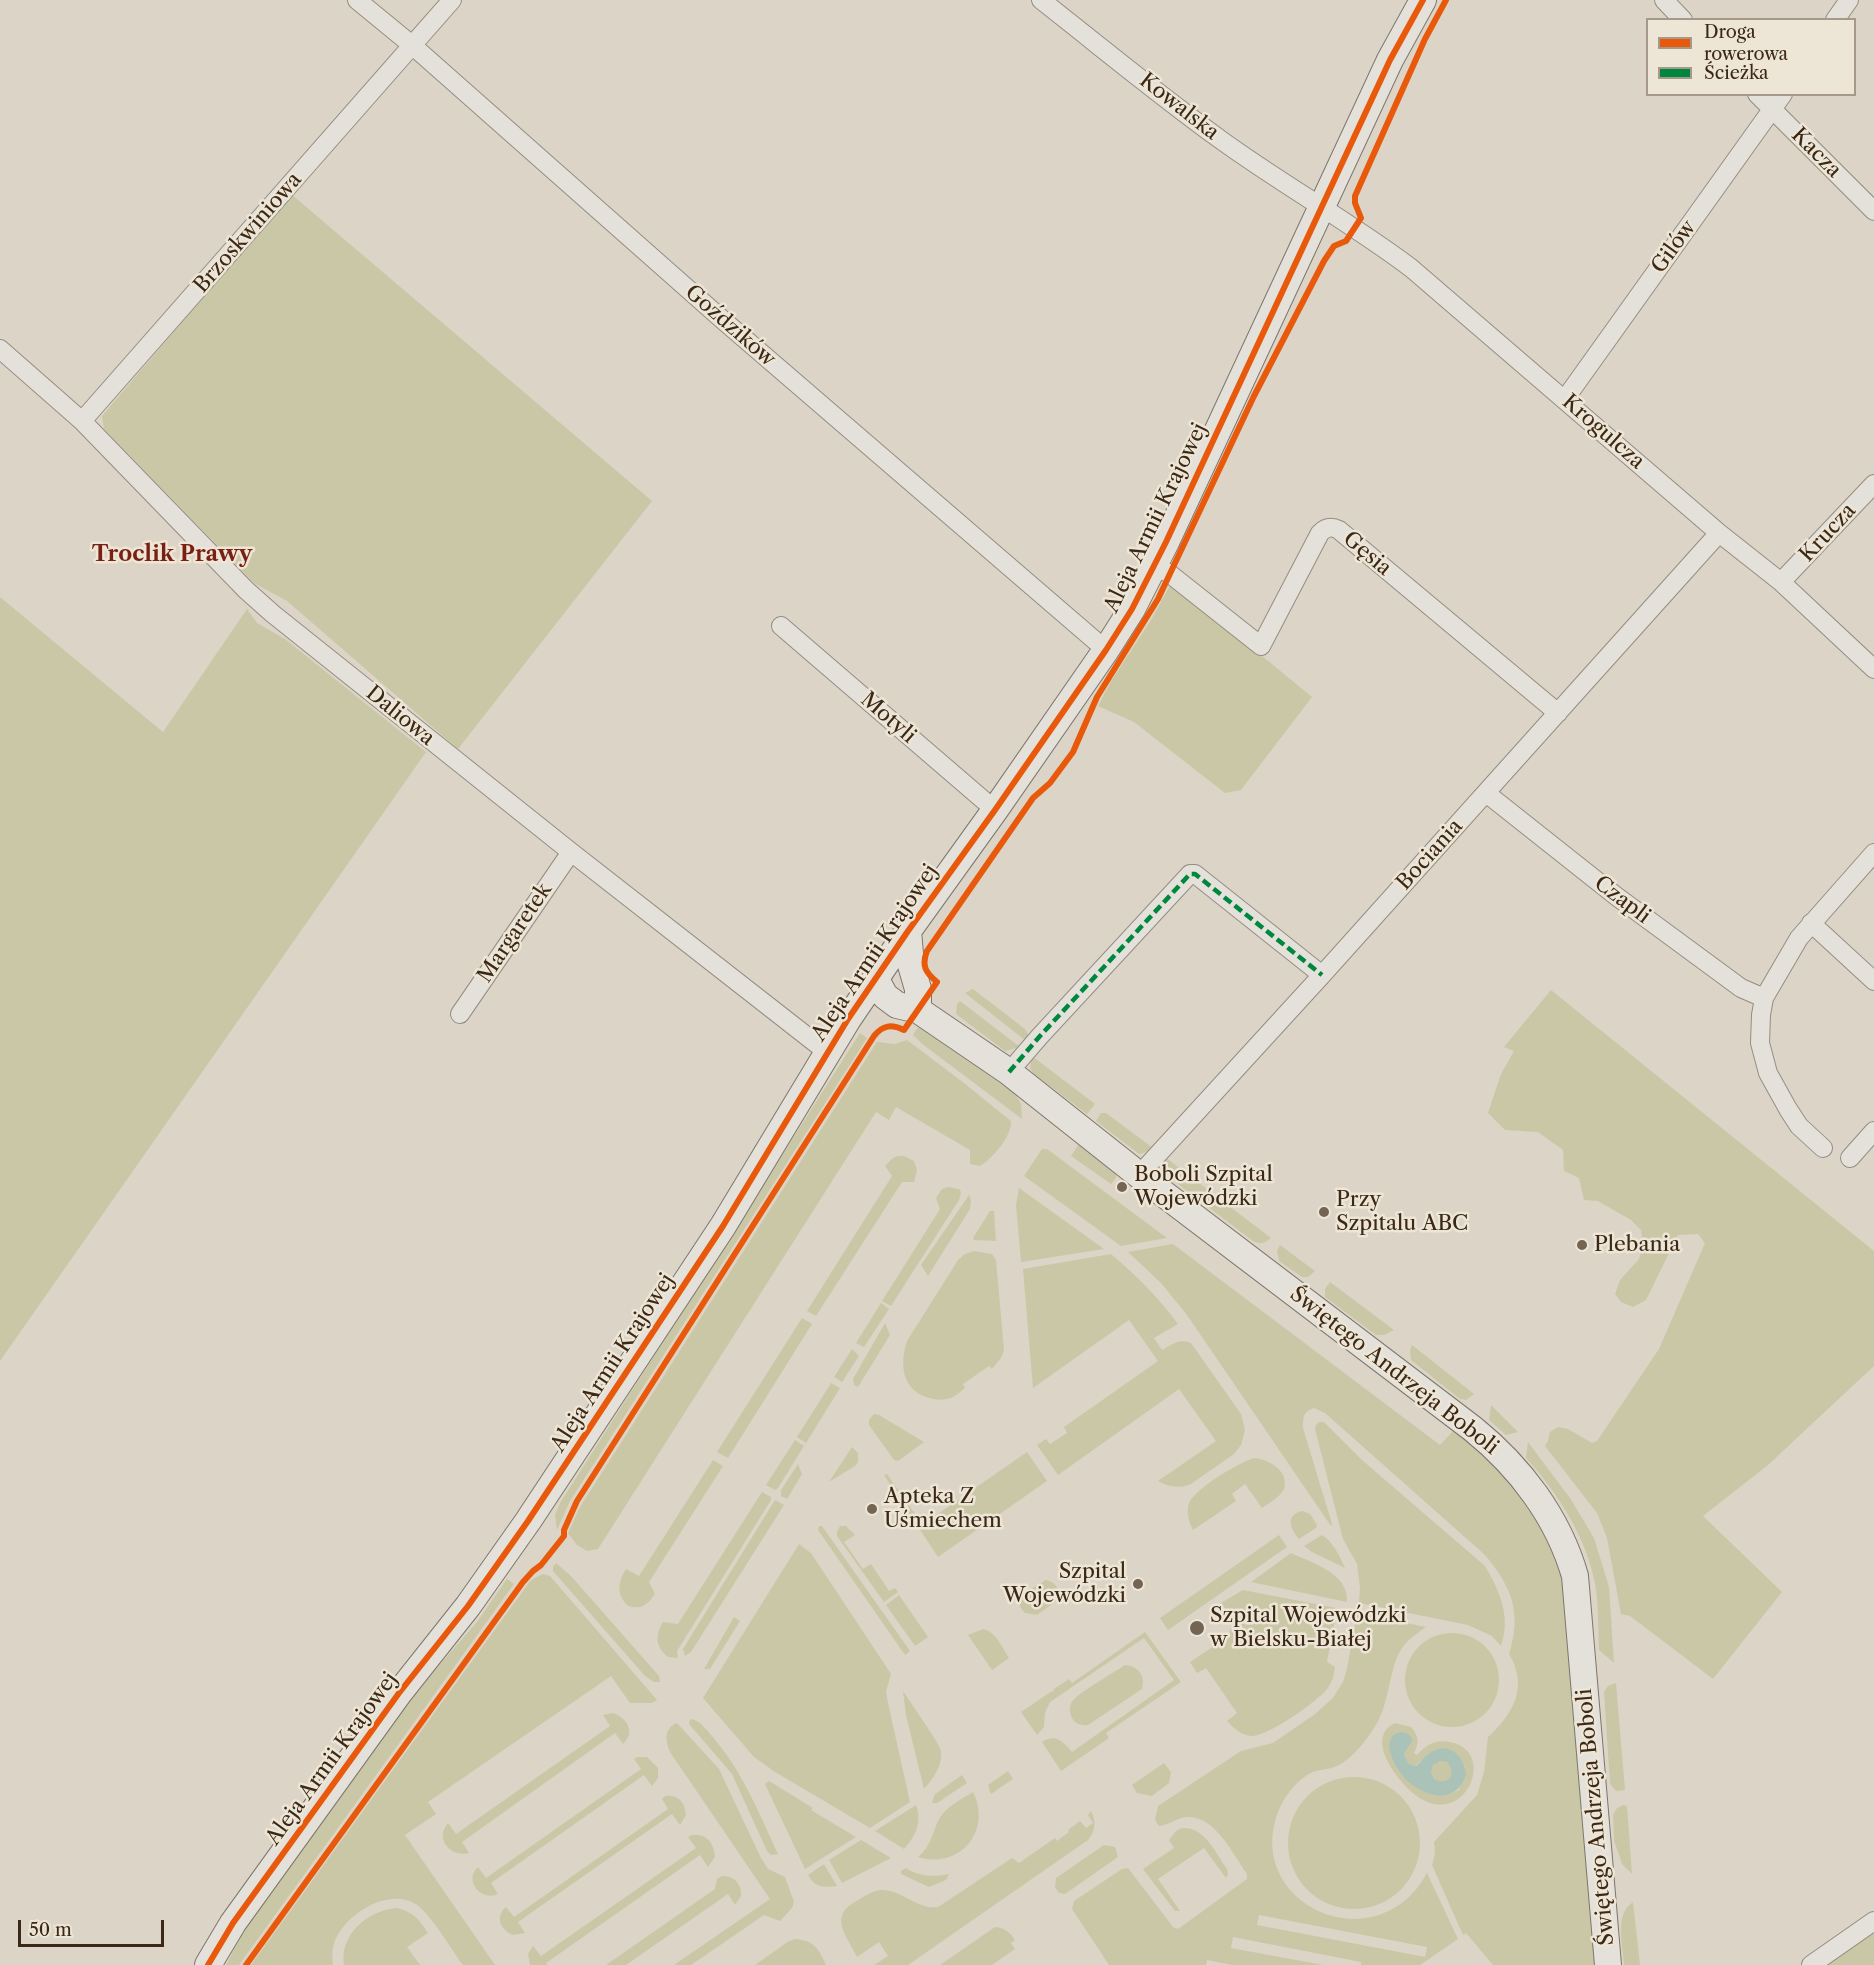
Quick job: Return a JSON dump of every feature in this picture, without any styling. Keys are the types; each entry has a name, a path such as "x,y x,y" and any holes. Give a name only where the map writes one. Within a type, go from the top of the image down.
{"street":[{"name":"Goździków","path":"357,0 413,46 715,314 1106,650"},
{"name":"Brzoskwiniowa","path":"82,421 452,0"},
{"name":"Kowalska","path":"1041,0 1221,140 1322,208"},
{"name":"Aleja Armii Krajowej","path":"208,1965 233,1923 399,1693 468,1606 528,1521 723,1226 827,1052 876,978 995,810 1132,609 1155,566 1390,60 1423,0"},
{"path":"1664,0 1681,18"},
{"path":"1836,18 1849,0"},
{"name":"Kacza","path":"1759,96 1874,210"},
{"name":"Gilów","path":"1565,399 1782,96"},
{"name":"Krogulcza","path":"1322,208 1411,268 1719,532 1781,582 1874,669"},
{"name":"Daliowa","path":"0,349 82,421 246,590 273,614 571,852 827,1052"},
{"name":"Krucza","path":"1781,582 1874,484"},
{"name":"Gęsia","path":"1155,566 1170,574 1261,646 1320,532 1325,528 1333,527 1558,713"},
{"name":"Bociania","path":"1139,1175 1322,975 1719,532"},
{"name":"Motyli","path":"781,626 995,810"},
{"name":"Czapli","path":"1486,793 1616,896 1741,988 1764,998"},
{"name":"Margaretek","path":"460,1014 571,852"},
{"path":"1823,1148 1799,1126 1768,1073 1760,1043 1759,1029 1764,998 1786,958 1811,923 1874,854"},
{"path":"1009,1072 1190,874 1195,874 1322,975"},
{"path":"1811,923 1874,981"},
{"path":"908,931 911,965 918,989 918,1010"},
{"name":"Świętego Andrzeja Boboli","path":"876,978 898,986 911,996 918,1010 1009,1072 1139,1175 1492,1444 1520,1473 1548,1512 1570,1560 1577,1591 1608,1965"},
{"path":"1850,1158 1874,1131"},
{"path":"1810,1965 1874,1921"}],"shaded area":[{"path":"291,194 652,501 458,749 287,601 254,583 104,429 102,416"},
{"path":"1172,582 1312,697 1241,790 1225,793 1134,722 1098,706"},
{"path":"0,597 163,732 247,609 257,623 285,639 426,752 0,1361"},
{"path":"973,989 1025,1029 1028,1034 1026,1041 965,993"},
{"path":"1551,990 1874,1251 1874,1366 1768,1465 1703,1516 1782,1592 1713,1679 1630,1616 1621,1614 1607,1538 1597,1513 1545,1446 1550,1432 1558,1427 1568,1429 1592,1443 1597,1441 1659,1349 1705,1243 1698,1234 1678,1235 1646,1300 1633,1307 1621,1302 1615,1294 1620,1280 1639,1259 1643,1243 1641,1230 1631,1220 1598,1201 1584,1200 1579,1178 1564,1171 1563,1150 1538,1132 1505,1130 1488,1113 1501,1074 1514,1051 1504,1047"},
{"path":"960,1001 1020,1047 1005,1051 956,1014 957,1004"},
{"path":"918,1027 1015,1093 1021,1104 1022,1119 921,1043 913,1035"},
{"path":"860,1033 867,1038 570,1501 557,1530 555,1515 560,1503"},
{"path":"907,1040 1011,1121 1005,1140 996,1152 980,1166 970,1164 970,1150 896,1107 889,1120 876,1112 598,1549 587,1551 577,1545 568,1533 580,1507 877,1042 895,1044"},
{"path":"1032,1056 1095,1104 1087,1114 1034,1074 1030,1068"},
{"path":"1101,1113 1106,1113 1153,1148 1139,1154 1096,1121"},
{"path":"1079,1144 1116,1172 1116,1178 1111,1184 1071,1156"},
{"path":"1042,1149 1047,1149 1167,1238 1121,1246 1024,1176"},
{"path":"898,1156 914,1161 917,1170 914,1182 902,1182 816,1316 807,1311 892,1176 885,1166"},
{"path":"1165,1157 1271,1238 1263,1243 1253,1241 1166,1175 1162,1165"},
{"path":"948,1187 959,1189 961,1192 959,1200 891,1306 882,1301 940,1209 936,1198 942,1189"},
{"path":"1019,1188 1104,1249 1021,1262 1016,1205"},
{"path":"969,1195 970,1209 928,1276 921,1265"},
{"path":"990,1211 994,1211 996,1241 974,1240 973,1238"},
{"path":"1173,1244 1440,1445 1455,1429 1491,1458 1535,1513 1563,1574 1597,1965 1493,1965 1466,1933 1463,1935 1432,1865 1435,1853 1434,1842 1477,1795 1484,1772 1488,1737 1505,1719 1518,1689 1515,1666 1509,1654 1515,1626 1514,1613 1512,1601 1502,1578 1485,1555 1325,1413 1314,1408 1304,1415 1303,1428 1331,1526 1187,1315 1161,1283 1128,1252"},
{"path":"1280,1245 1315,1271 1308,1277 1302,1277 1279,1261 1277,1251"},
{"path":"974,1251 992,1254 996,1260 1004,1350 992,1369 989,1366 963,1384 965,1388 954,1396 943,1400 929,1398 918,1393 907,1381 903,1358 907,1341 958,1260"},
{"path":"1111,1254 1146,1287 1178,1324 1154,1338 1162,1350 1179,1342 1191,1343 1241,1414 1245,1430 1241,1445 1234,1454 1187,1486 1174,1487 1158,1481 1216,1441 1179,1389 1058,1475 1037,1445 1046,1439 1050,1444 1067,1433 1064,1427 1158,1361 1129,1320 1033,1388 1023,1269"},
{"path":"1330,1282 1394,1330 1384,1335 1376,1335 1325,1297 1325,1289"},
{"path":"881,1303 889,1309 864,1347 856,1343"},
{"path":"802,1318 812,1324 728,1458 717,1452"},
{"path":"885,1323 890,1335 858,1387 854,1385 853,1379"},
{"path":"1412,1345 1474,1394 1466,1400 1460,1399 1411,1360"},
{"path":"852,1349 859,1356 842,1382 834,1377"},
{"path":"831,1383 840,1388 806,1443 797,1437"},
{"path":"1491,1405 1518,1432 1506,1435 1489,1420"},
{"path":"874,1414 924,1442 898,1461 894,1460 869,1425 869,1420"},
{"path":"1319,1422 1324,1422 1362,1460 1485,1566 1502,1604 1505,1625 1501,1646 1492,1636 1468,1625 1359,1603 1357,1564 1343,1539 1315,1429"},
{"path":"795,1440 804,1446 775,1490 766,1485"},
{"path":"1528,1442 1570,1498 1594,1538 1609,1587 1614,1663 1599,1650 1596,1592 1585,1550 1569,1516 1549,1486 1526,1458"},
{"path":"852,1447 858,1453 858,1462 829,1482"},
{"path":"1027,1452 1047,1481 938,1557 884,1475 887,1474 920,1521 929,1515 932,1520"},
{"path":"1254,1458 1271,1464 1281,1472 1285,1483 1282,1492 1262,1508 1245,1484 1232,1494 1236,1501 1193,1530 1188,1510 1193,1497 1218,1477"},
{"path":"713,1460 723,1466 649,1582 655,1594 644,1606 628,1606 620,1592 621,1579 626,1569 639,1576"},
{"path":"798,1464 802,1474 787,1499 781,1496 781,1490"},
{"path":"762,1492 771,1497 771,1500 677,1651 678,1658 668,1657 658,1641 663,1622 678,1624"},
{"path":"775,1500 784,1505 691,1652 685,1656 683,1649"},
{"path":"1302,1511 1310,1514 1317,1525 1299,1539 1293,1531 1291,1519"},
{"path":"819,1526 822,1526 910,1651 905,1655 818,1530"},
{"path":"840,1526 846,1526 855,1535 844,1542 863,1569 871,1564 889,1591 895,1588 898,1592 884,1602 837,1536"},
{"path":"1279,1535 1287,1547 1168,1630 1160,1618"},
{"path":"1322,1535 1333,1545 1345,1568 1304,1546"},
{"path":"799,1544 811,1553 891,1674 886,1692 910,1802 870,1828 775,1772 754,1757 703,1698"},
{"path":"1291,1553 1336,1576 1346,1592 1347,1602 1251,1582"},
{"path":"556,1563 571,1576 659,1676 660,1682 654,1682 645,1676 553,1571"},
{"path":"543,1574 550,1576 657,1700 652,1703 630,1703 611,1676 428,1802 436,1814 405,1835 495,1965 463,1965 420,1907 414,1903 394,1899 374,1904 347,1922 334,1942 333,1965 251,1965 531,1580"},
{"path":"507,1579 514,1584 239,1965 226,1965 245,1929 270,1891 413,1695 477,1622"},
{"path":"1046,1580 1057,1587 1059,1599 1037,1615 1025,1613 1020,1607 1021,1595"},
{"path":"1243,1590 1346,1610 1336,1614 1327,1662 1335,1667 1327,1689 1291,1718 1268,1731 1251,1736 1238,1731 1227,1721 1237,1713 1206,1668 1197,1673 1190,1662 1228,1637 1233,1621 1221,1603"},
{"path":"899,1595 928,1637 915,1646 886,1605"},
{"path":"1357,1613 1426,1627 1402,1648 1394,1665 1381,1716 1365,1741 1339,1765 1307,1775 1284,1800 1278,1812 1272,1845 1279,1874 1297,1896 1321,1912 1349,1919 1378,1915 1405,1901 1427,1873 1458,1939 1420,1965 1361,1965 1361,1962 1233,1937 1231,1948 1323,1965 1232,1965 1207,1960 1206,1965 1109,1965 1072,1909 1074,1901 1122,1869 1128,1868 1173,1927 1178,1929 1247,1879 1247,1874 1236,1856 1222,1837 1206,1822 1186,1817 1159,1826 1155,1820 1158,1806 1241,1751 1273,1743 1315,1714 1333,1698 1343,1682","holes":["1259,1915 1427,1947 1425,1957 1257,1925"]},
{"path":"734,1617 740,1621 710,1669 704,1669"},
{"path":"983,1629 995,1637 1009,1658 992,1670 968,1635"},
{"path":"1145,1632 1181,1682 1106,1733 1109,1738 1061,1771 1042,1742 1051,1738 1059,1740 1072,1752 1174,1680 1144,1638 1050,1702 1045,1713 1044,1727 1037,1735 1021,1712 1069,1679 1072,1683"},
{"path":"1452,1633 1470,1636 1485,1647 1496,1662 1499,1680 1496,1698 1485,1713 1470,1724 1452,1727 1434,1724 1419,1713 1408,1698 1405,1680 1408,1662 1419,1647 1434,1636"},
{"path":"1125,1665 1134,1667 1140,1672 1143,1680 1142,1689 1088,1725 1075,1722 1070,1711 1073,1700"},
{"path":"1616,1683 1625,1790 1616,1791 1610,1784 1604,1692 1608,1686"},
{"path":"903,1691 941,1751 939,1767 924,1789 906,1715"},
{"path":"613,1713 622,1718 628,1726 629,1735 623,1744 615,1733 462,1842 469,1853 456,1853 446,1846 443,1835 448,1823 456,1834 610,1726 603,1715"},
{"path":"690,1719 704,1727 732,1763 749,1792 778,1854 771,1855 767,1851 732,1774 689,1724"},
{"path":"677,1723 719,1769 761,1858 768,1869 785,1877 794,1902 792,1908 780,1921 764,1915 691,1965 674,1965 770,1899 670,1752 667,1735 670,1728"},
{"path":"1395,1723 1411,1727 1417,1739 1414,1753 1417,1755 1428,1746 1440,1741 1464,1748 1472,1759 1474,1773 1469,1786 1460,1797 1448,1804 1432,1804 1414,1794 1386,1759 1382,1738 1386,1730","holes":["1390,1739 1411,1743 1404,1754 1409,1764 1415,1766 1428,1754 1465,1766 1459,1790 1450,1794 1430,1794"]},
{"path":"1402,1732 1412,1738 1404,1754 1409,1764 1416,1766 1437,1749 1449,1749 1454,1752 1462,1761 1466,1774 1457,1790 1450,1794 1434,1795 1410,1783 1400,1772 1391,1756 1390,1740 1394,1735","holes":["1440,1761 1447,1762 1452,1771 1450,1778 1443,1781 1434,1779 1431,1772 1433,1765"]},
{"path":"647,1757 658,1768 658,1778 652,1786 644,1775 491,1883 498,1894 486,1895 476,1888 472,1878 478,1867 486,1878 641,1769 634,1759"},
{"path":"1442,1761 1450,1764 1453,1772 1450,1780 1442,1783 1434,1780 1431,1772 1434,1764"},
{"path":"1164,1763 1171,1772 1169,1783 1152,1796 1137,1793 1132,1785"},
{"path":"1008,1771 1013,1779 991,1794 988,1785"},
{"path":"962,1775 967,1783 937,1803 932,1803 935,1794"},
{"path":"1354,1777 1379,1782 1401,1796 1415,1818 1420,1843 1415,1868 1401,1890 1379,1904 1354,1909 1329,1904 1307,1890 1293,1868 1288,1843 1293,1818 1307,1796 1329,1782"},
{"path":"769,1781 856,1837 805,1869 765,1784"},
{"path":"973,1792 978,1806 978,1820 969,1844 947,1858 918,1857 929,1844 942,1815"},
{"path":"665,1796 674,1796 684,1806 686,1815 680,1825 672,1814 518,1922 525,1933 513,1935 505,1930 500,1918 506,1907 514,1917 668,1809 662,1799"},
{"path":"916,1805 917,1828 904,1849 875,1831"},
{"path":"1627,1806 1632,1874 1622,1864 1614,1840 1613,1815 1617,1808"},
{"path":"1091,1811 1094,1826 1093,1833 1088,1840 908,1965 874,1965 888,1956 879,1942 857,1957 845,1934 841,1920 847,1908 858,1900 881,1890 895,1893 923,1905 938,1907 1012,1858 1019,1863 1055,1838 1057,1841 1080,1821 1086,1828 1093,1823 1088,1815"},
{"path":"1182,1828 1197,1832 1209,1842 1228,1874 1226,1878 1204,1848 1158,1879 1180,1911 1175,1911 1143,1869 1174,1848 1169,1840 1176,1831"},
{"path":"701,1835 711,1843 715,1857 708,1867 700,1855 546,1963 547,1965 530,1965 528,1954 533,1946 541,1956 696,1848 688,1837"},
{"path":"861,1840 891,1858 842,1883 829,1860"},
{"path":"1104,1845 1115,1847 1118,1857 1065,1894 1059,1893 1055,1888 1056,1878"},
{"path":"824,1864 837,1886 820,1886 808,1875"},
{"path":"906,1868 927,1876 949,1874 946,1880 929,1887 901,1874 901,1871"},
{"path":"722,1876 731,1877 739,1884 741,1896 735,1905 728,1894 626,1965 606,1965 715,1889 717,1879"},
{"path":"1633,1902 1640,1965 1624,1965 1621,1939 1623,1914"},
{"path":"397,1908 415,1917 428,1933 407,1947 420,1965 344,1965 346,1944 358,1926 376,1914"},
{"path":"995,1927 1004,1929 1011,1935 1015,1940 1011,1943 1015,1949 992,1965 940,1965"},
{"path":"1874,1933 1874,1965 1827,1965"},
{"path":"795,1939 807,1941 815,1946 826,1965 755,1965 789,1941"}],"marked path":[{"path":"1009,1072 1190,874 1195,874 1322,975"}],"cycle path":[{"path":"208,1965 233,1923 399,1693 468,1606 528,1521 723,1226 848,1019 1106,650 1132,609 1166,542 1390,60 1423,0"},
{"path":"246,1965 523,1582 541,1565 564,1536 564,1530 577,1501 874,1036 888,1027 904,1030 937,982 926,969 924,961 927,951 1033,798 1050,783 1073,752 1097,697 1158,599 1254,396 1324,261 1334,246 1346,241 1361,218 1355,203 1355,196 1425,39 1446,0"}],"place":[{"name":"Boboli Szpital Wojewódzki","path":"1122,1187"},
{"name":"Przy Szpitalu ABC","path":"1324,1212"},
{"name":"Plebania","path":"1582,1245"},
{"name":"Apteka Z Uśmiechem","path":"872,1509"},
{"name":"Szpital Wojewódzki","path":"1138,1584"},
{"name":"Szpital Wojewódzki w Bielsku-Białej","path":"1197,1628"}],"district":[{"name":"Troclik Prawy","path":"172,555"}]}
